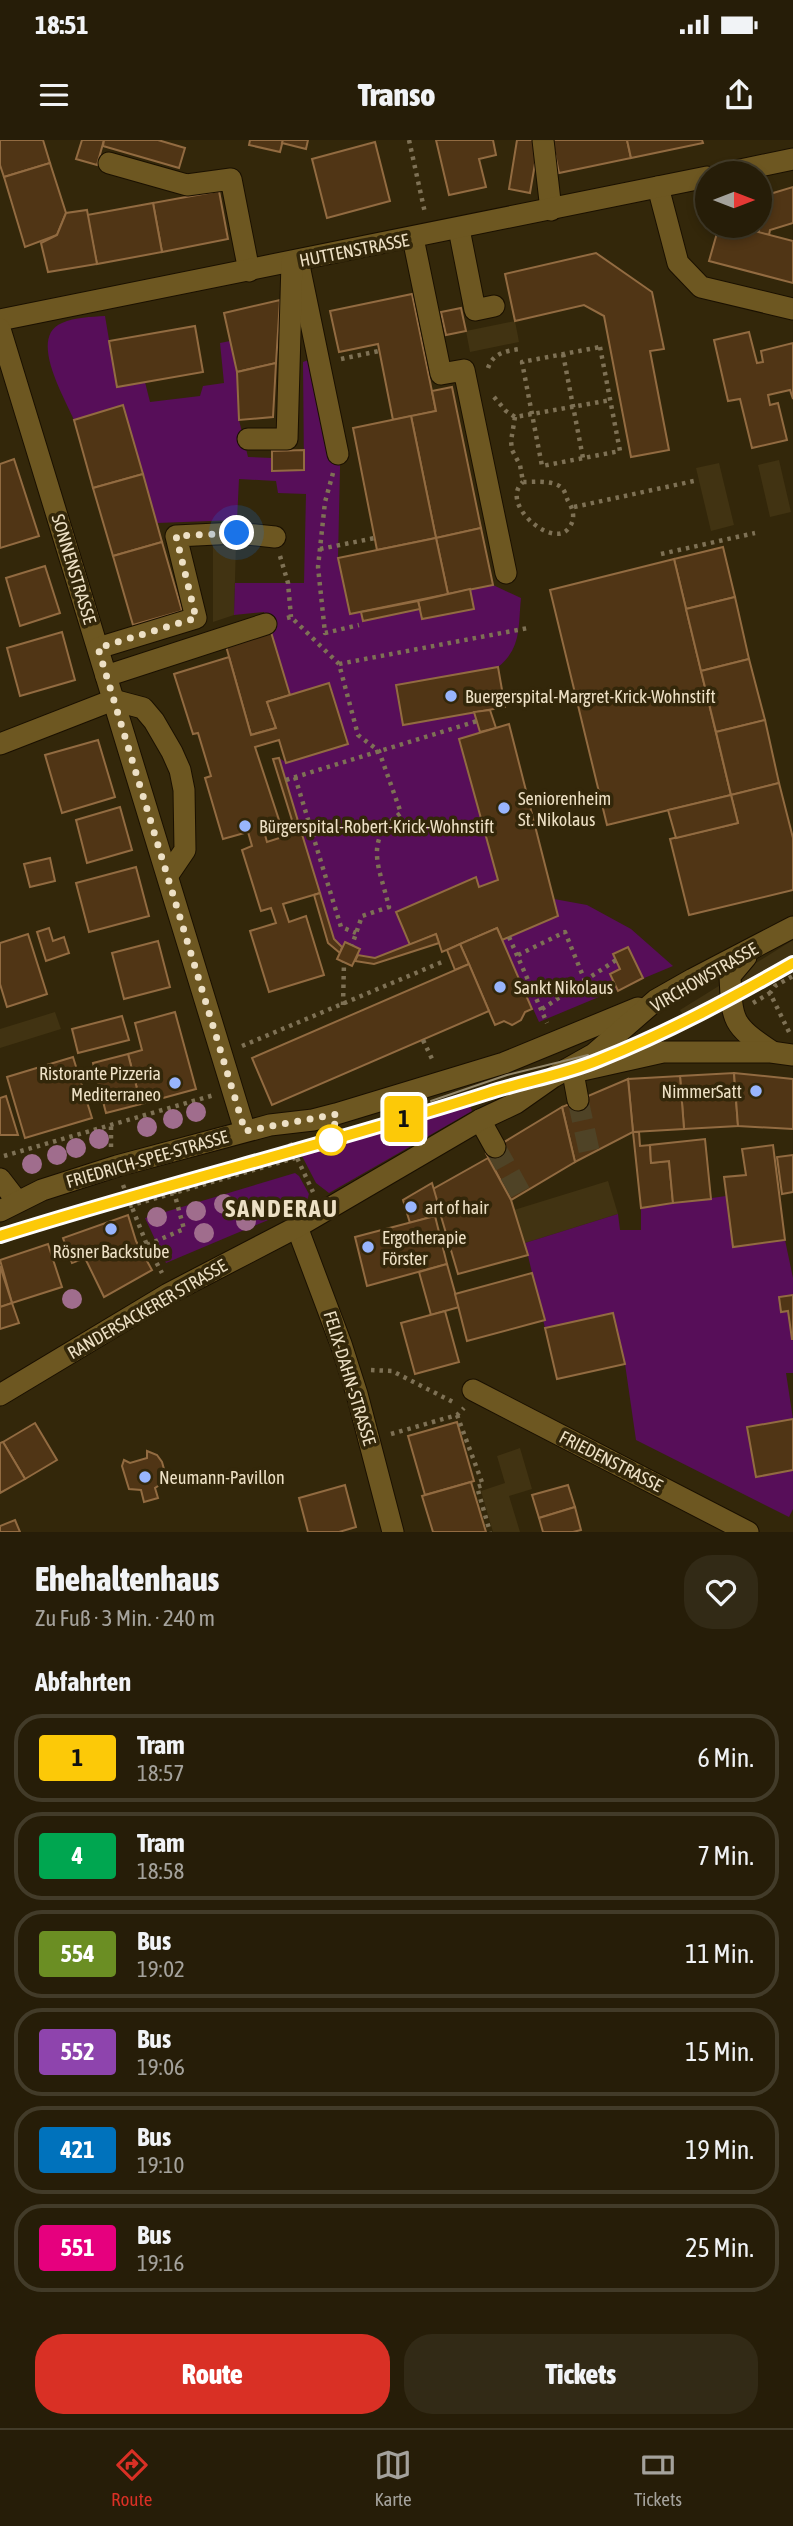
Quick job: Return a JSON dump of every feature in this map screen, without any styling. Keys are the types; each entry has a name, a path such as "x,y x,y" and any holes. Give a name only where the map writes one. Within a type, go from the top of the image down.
{"street":[{"path":"544,140 551,210"},
{"path":"772,163 793,159"},
{"path":"109,163 187,185 231,179 249,271"},
{"name":"HUTTENSTRASSE","path":"0,320 695,179"},
{"path":"658,187 678,263 701,287 793,309"},
{"path":"458,229 475,310 494,306"},
{"path":"422,236 441,374 464,370 506,573"},
{"path":"295,261 338,454"},
{"path":"248,439 287,439 295,261"},
{"name":"SONNENSTRASSE","path":"0,329 245,1131"},
{"path":"98,648 196,618 176,536 237,533 275,537"},
{"path":"106,676 266,624"},
{"path":"0,744 113,699 143,708 154,721 180,770 185,810 185,850 168,875"},
{"name":"VIRCHOWSTRASSE","path":"297,1227 480,1120 516,1103 553,1077 594,1054 656,1000 793,928"},
{"path":"751,950 730,976 733,1015 738,1027 771,1052"},
{"name":"FRIEDRICH-SPEE-STRASSE","path":"9,1206 42,1190 104,1170 245,1131 337,1114 504,1063 656,1000"},
{"path":"547,1083 573,1073 663,1052 703,1050 793,1055"},
{"path":"573,1073 579,1100"},
{"path":"480,1120 495,1147"},
{"path":"0,1179 9,1206"},
{"name":"RANDERSACKERER STRASSE","path":"0,1395 168,1294 297,1227"},
{"name":"FELIX-DAHN-STRASSE","path":"297,1227 352,1377 393,1532"},
{"name":"FRIEDENSTRASSE","path":"473,1390 748,1532"}],"path":[{"path":"409,140 422,236"},
{"path":"600,347 620,451 542,466 522,362 563,354 600,347"},
{"path":"488,378 489,365 495,356 505,351 520,349"},
{"path":"320,364 379,352"},
{"path":"563,354 583,458"},
{"path":"491,390 498,402 515,418"},
{"path":"515,418 611,400"},
{"path":"515,418 512,450 520,465 523,482"},
{"path":"338,454 325,502 318,567 325,633 359,625"},
{"path":"574,507 694,481"},
{"path":"523,482 561,487 574,507 572,525 565,532 560,535 547,533 530,520 516,502 516,490 523,482"},
{"path":"661,554 755,533"},
{"path":"275,537 288,583 291,617 338,664 358,735 379,751 401,813 387,823 378,836 376,852 389,907 362,916 352,945"},
{"path":"320,550 375,538"},
{"path":"266,624 291,617"},
{"path":"338,664 528,628"},
{"path":"286,780 477,721"},
{"path":"295,777 341,927 356,933"},
{"path":"518,956 565,932 585,981"},
{"path":"509,937 554,1041"},
{"path":"541,1009 616,960"},
{"path":"344,962 344,1005"},
{"path":"221,1054 442,962"},
{"path":"793,976 775,986 770,993 793,1039"},
{"path":"0,1158 98,1127 233,1090"},
{"path":"129,1206 295,1158 323,1212"},
{"path":"120,1178 129,1206 162,1274 168,1294"},
{"path":"147,1245 184,1229 174,1192"},
{"path":"352,1377 375,1369 392,1371 464,1407 473,1390"},
{"path":"369,1439 457,1415 483,1485 477,1487 490,1532"}],"shaded area":[{"path":"105,316 117,387 145,382 150,402 200,396 203,386 224,383 220,343 230,341 239,384 239,420 248,457 272,458 272,471 304,470 303,362 327,353 341,424 338,558 350,614 361,612 363,621 420,609 474,609 470,589 493,585 521,598 515,644 506,660 498,667 396,685 403,725 474,712 480,732 459,739 498,880 479,887 476,878 410,945 375,958 358,955 360,949 345,942 342,947 334,939 279,758 287,763 348,744 330,684 290,695 264,612 234,615 235,583 304,583 306,494 278,493 276,481 239,479 237,520 157,523 123,405 74,420 48,354 48,341 52,330 62,323"},
{"path":"515,321 519,342 470,352 466,331"},
{"path":"779,460 791,512 770,517 758,465"},
{"path":"719,463 734,525 711,531 696,468"},
{"path":"213,544 236,544 234,615 213,622"},
{"path":"554,899 587,905 631,929 673,966 539,1022 502,940 558,916"},
{"path":"793,940 793,969 690,1028 680,1010"},
{"path":"55,1012 61,1029 0,1048 0,1029"},
{"path":"470,1106 472,1111 329,1193 316,1183 302,1156"},
{"path":"295,1173 309,1194 306,1204 166,1263 145,1218"},
{"path":"608,1181 618,1214 525,1243 514,1210"},
{"path":"726,1196 733,1246 785,1240 793,1278 793,1295 781,1312 788,1311 793,1341 793,1373 786,1373 793,1419 748,1427 756,1477 793,1470 793,1509 789,1517 636,1440 625,1364 613,1313 545,1328 525,1243 618,1214 620,1230 641,1230 641,1208"},
{"path":"520,1448 532,1489 509,1496 520,1532 493,1532 481,1491 505,1483 497,1456"}],"building":[{"path":"0,140 43,140 50,163 4,177 0,165"},
{"path":"82,140 104,140 97,165 76,159"},
{"path":"104,140 158,140 185,148 179,168 103,146"},
{"path":"250,140 283,140 280,152 249,145"},
{"path":"283,140 308,140 306,149 282,143"},
{"path":"436,140 493,140 496,155 479,159 486,187 449,195"},
{"path":"517,140 539,140 530,193 509,189"},
{"path":"552,140 627,140 631,158 559,173"},
{"path":"627,140 702,140 703,143 631,158"},
{"path":"375,142 390,201 327,218 312,159"},
{"path":"50,163 66,213 57,235 25,247 4,177"},
{"path":"793,187 793,223 772,229 772,193"},
{"path":"219,191 228,239 162,252 153,203"},
{"path":"153,203 162,252 97,264 87,215"},
{"path":"87,210 97,264 48,272 41,243 57,235 66,213"},
{"path":"772,236 793,241 793,283 709,261 716,238 772,238"},
{"path":"596,253 652,292 664,349 650,351 669,450 631,457 604,316 584,305 515,321 505,274"},
{"path":"412,294 436,411 393,420 378,344 339,352 330,311"},
{"path":"280,300 276,363 237,372 224,313"},
{"path":"461,308 466,331 446,335 441,312"},
{"path":"195,326 203,372 117,387 109,341"},
{"path":"749,332 757,363 763,362 761,351 793,343 793,399 790,390 768,395 770,405 778,403 787,440 752,448 740,399 728,401 714,340"},
{"path":"276,363 273,417 239,420 237,372"},
{"path":"452,387 481,528 436,538 411,416 436,411 432,391"},
{"path":"123,405 143,474 93,488 74,420"},
{"path":"411,416 436,538 377,550 353,428"},
{"path":"304,450 304,470 272,471 272,451"},
{"path":"14,459 39,536 0,548 0,464"},
{"path":"143,474 162,542 113,556 93,488"},
{"path":"481,528 493,585 448,594 436,538"},
{"path":"436,538 448,594 350,614 338,558"},
{"path":"162,542 182,611 133,625 113,556"},
{"path":"723,547 735,597 686,609 674,559"},
{"path":"674,559 731,795 607,825 550,590"},
{"path":"45,566 60,613 20,626 6,578"},
{"path":"470,589 474,609 422,619 418,601"},
{"path":"735,597 749,659 701,671 686,609"},
{"path":"418,601 420,609 363,621 361,612"},
{"path":"62,632 75,680 20,696 7,648"},
{"path":"271,632 290,695 267,702 276,728 251,735 226,646"},
{"name":"Bürgerspital-Robert-Krick-Wohnstift","path":"229,657 251,735 276,728 267,702 329,683 348,744 286,763 279,740 255,747 280,823 263,828 267,842 301,831 320,893 283,904 289,922 306,916 324,975 269,992 250,931 276,923 271,908 261,911 242,850 252,846 248,832 223,839 205,778 211,776 198,733 193,734 174,674"},
{"path":"749,659 765,720 716,732 701,671"},
{"name":"Buergerspital-Margret-Krick-Wohnstift","path":"498,667 505,707 403,725 396,685"},
{"path":"490,710 496,728 480,732 474,712"},
{"path":"765,720 779,783 731,795 716,732"},
{"name":"Seniorenheim St. Nikolaus","path":"509,724 558,916 502,940 497,928 442,952 436,934 410,945 396,912 476,877 479,887 498,880 459,739"},
{"path":"98,740 115,797 62,813 45,755"},
{"path":"279,758 301,831 296,833 273,759"},
{"path":"779,783 793,838 793,890 689,915 670,839 738,823 731,795"},
{"path":"731,795 738,823 676,838 668,810"},
{"path":"120,807 132,850 87,863 76,820"},
{"path":"50,858 55,881 30,887 24,864"},
{"path":"136,867 149,916 89,932 76,883"},
{"path":"320,893 334,939 342,947 340,953 328,943 314,895"},
{"path":"49,928 53,941 64,937 69,953 46,961 37,932"},
{"name":"Sankt Nikolaus","path":"497,928 532,1009 512,1025 504,1021 495,1025 460,944"},
{"path":"28,934 47,994 7,1007 0,984 0,943"},
{"path":"436,934 439,943 374,964 355,961 358,955 375,958"},
{"path":"158,941 170,987 124,999 112,953"},
{"path":"345,942 360,949 352,966 337,959"},
{"path":"460,944 469,964 455,970 447,950"},
{"path":"628,947 643,978 618,991 610,974 620,969 613,954"},
{"path":"469,964 489,1011 272,1105 252,1058"},
{"path":"175,1012 196,1089 141,1104 128,1054 142,1050 135,1023"},
{"path":"122,1016 129,1040 78,1053 72,1029"},
{"path":"128,1054 141,1104 106,1113 93,1063"},
{"path":"73,1057 92,1118 25,1138 7,1077"},
{"path":"734,1073 738,1126 684,1129 680,1076"},
{"path":"734,1073 793,1079 793,1129 738,1126"},
{"path":"680,1076 684,1129 633,1132 628,1079"},
{"path":"628,1079 633,1132 575,1162 562,1107"},
{"path":"6,1096 18,1135 0,1135 0,1098"},
{"path":"562,1107 575,1162 511,1200 486,1153"},
{"path":"633,1132 639,1132 640,1146 650,1145 651,1163 669,1161 673,1203 641,1208"},
{"path":"705,1139 711,1199 673,1203 669,1161 651,1163 650,1145"},
{"path":"773,1145 785,1240 733,1247 724,1177 746,1175 742,1149"},
{"path":"793,1155 793,1192 782,1194 777,1157"},
{"path":"488,1158 511,1200 528,1255 458,1274 433,1189"},
{"path":"432,1183 441,1214 410,1223 403,1200"},
{"path":"128,1215 136,1241 152,1270 104,1297 85,1258 72,1263 63,1238"},
{"path":"435,1216 447,1264 367,1286 355,1237"},
{"path":"48,1244 62,1287 12,1303 0,1260"},
{"path":"447,1264 459,1307 431,1315 419,1272"},
{"path":"0,1266 12,1303 0,1307"},
{"path":"532,1273 545,1320 467,1341 455,1294"},
{"path":"793,1295 792,1339 788,1311 781,1312 779,1297"},
{"path":"12,1303 19,1323 0,1329 0,1307"},
{"path":"445,1311 459,1362 415,1374 401,1323"},
{"path":"613,1313 625,1364 557,1379 545,1328"},
{"path":"793,1419 793,1470 756,1477 747,1427"},
{"path":"457,1422 474,1481 425,1495 408,1436"},
{"path":"35,1423 57,1460 25,1479 3,1442"},
{"path":"3,1442 25,1479 0,1493 0,1443"},
{"name":"Neumann-Pavillon","path":"147,1451 157,1455 162,1462 167,1480 155,1488 158,1498 144,1502 141,1490 129,1489 122,1466 124,1460 130,1463 147,1458"},
{"path":"471,1482 486,1532 433,1532 422,1496"},
{"path":"345,1485 356,1527 339,1532 308,1532 299,1498"},
{"path":"568,1485 575,1507 539,1518 532,1495"},
{"path":"575,1507 581,1530 543,1532 539,1518"},
{"path":"15,1520 20,1532 0,1532 0,1526"}],"tunnel":[{"path":"578,1100 590,1155"},
{"path":"495,1147 521,1194"}],"tram line":[{"path":"0,1236 583,1066 671,1029 793,963"},
{"name":"1","path":"0,1236 506,1087 553,1077 687,1022 793,963"},
{"path":"431,1101 507,1075 588,1055"}],"place":[{"name":"Buergerspital-Margret-Krick-Wohnstift","path":"451,696"},
{"name":"Seniorenheim St. Nikolaus","path":"504,808"},
{"name":"Bürgerspital-Robert-Krick-Wohnstift","path":"245,826"},
{"name":"Sankt Nikolaus","path":"500,987"},
{"name":"Ristorante Pizzeria Mediterraneo","path":"175,1083"},
{"name":"NimmerSatt","path":"756,1091"},
{"name":"art of hair","path":"411,1207"},
{"name":"Rösner Backstube","path":"111,1229"},
{"name":"Ergotherapie Förster","path":"368,1247"},
{"name":"Neumann-Pavillon","path":"145,1477"}],"district":[{"name":"SANDERAU","path":"282,1208"}],"route":[{"path":"237,533 176,536 196,618 98,648 245,1131 337,1114 331,1140"}]}
